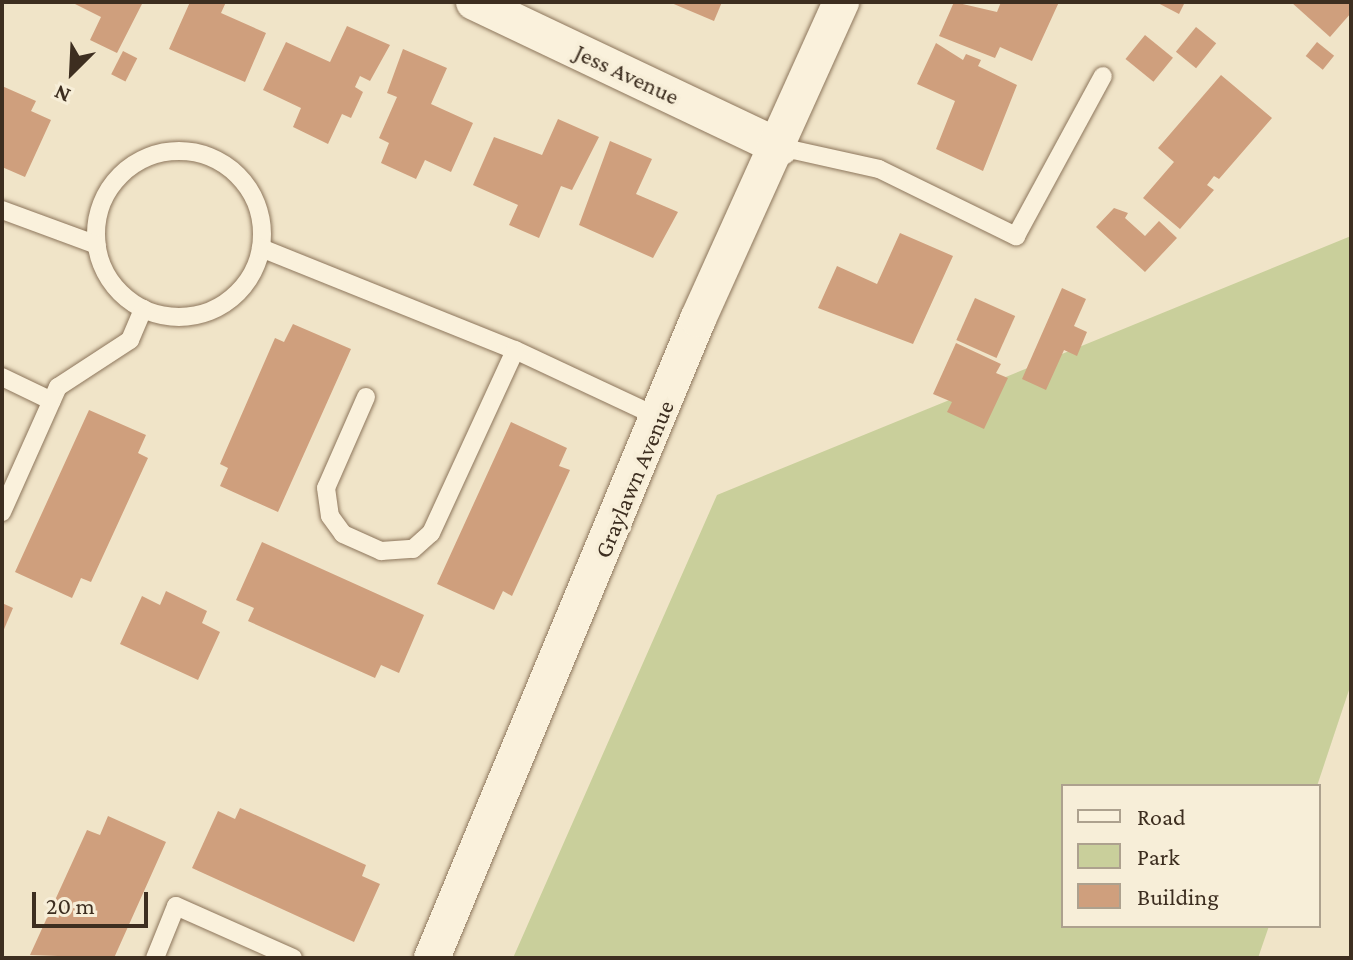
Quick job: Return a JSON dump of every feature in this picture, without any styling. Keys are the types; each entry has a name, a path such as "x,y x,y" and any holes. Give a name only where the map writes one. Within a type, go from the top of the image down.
{"street":[{"name":"Jess Avenue","path":"474,2 780,147"},
{"name":"Graylawn Avenue","path":"432,958 660,418 698,319 780,147 841,2"}],"lane":[{"path":"780,147 879,169 1016,236 1103,76"},
{"path":"190,152 212,158 246,185 262,226 261,248 243,287 207,312 186,317 143,309 111,282 97,245 101,205 127,169 146,158 190,152"},
{"path":"2,210 97,245"},
{"path":"261,248 515,350 660,418"},
{"path":"2,512 58,387 130,340 143,309"},
{"path":"366,397 326,488 330,516 343,534 381,551 413,549 431,533 515,350"},
{"path":"2,377 52,401"},
{"path":"155,958 176,906 293,958"}],"green space":[{"path":"1351,236 1351,684 1318,784 1061,784 1061,928 1268,928 1258,958 513,958 717,495"}],"building":[{"path":"71,2 143,2 117,53 90,40 101,17"},
{"path":"190,2 226,2 221,13 266,33 245,82 169,49"},
{"path":"669,2 722,2 714,21"},
{"path":"954,2 997,12 1001,2 1059,2 1032,61 1000,47 995,58 939,36"},
{"path":"1156,2 1185,2 1179,14"},
{"path":"1291,2 1351,2 1351,13 1330,37"},
{"path":"347,26 390,45 370,81 360,76 355,87 363,92 351,118 342,114 328,144 293,127 301,108 263,90 286,42 330,62"},
{"path":"1196,27 1216,43 1196,68 1176,52"},
{"path":"1145,35 1173,58 1153,82 1125,59"},
{"path":"1317,42 1334,56 1323,70 1306,56"},
{"path":"936,43 963,60 966,54 981,60 978,66 1017,85 983,171 936,149 955,101 917,84"},
{"path":"403,49 447,68 431,104 473,123 451,172 425,160 416,179 381,163 389,143 379,138 397,97 387,93"},
{"path":"123,51 137,58 125,81 111,74"},
{"path":"1221,75 1272,118 1219,179 1214,176 1207,185 1214,190 1180,229 1143,198 1174,162 1158,148"},
{"path":"2,86 36,101 31,111 51,120 25,177 2,167"},
{"path":"558,119 599,137 572,190 561,186 539,238 509,225 518,205 473,185 494,137 542,155"},
{"path":"610,141 652,159 636,194 678,212 653,258 579,225"},
{"path":"1114,208 1128,213 1125,218 1145,236 1159,221 1177,238 1145,272 1096,227"},
{"path":"900,233 953,256 913,344 818,308 837,266 877,284"},
{"path":"1062,288 1086,299 1074,326 1087,332 1077,356 1064,350 1046,390 1022,379"},
{"path":"975,298 1015,316 996,358 956,340"},
{"path":"293,324 351,349 278,512 220,486 228,468 220,464 275,338 284,342"},
{"path":"956,343 1001,364 996,373 1008,378 984,429 947,412 952,402 933,394"},
{"path":"89,410 146,435 138,453 148,458 91,582 81,578 72,598 15,572"},
{"path":"511,422 567,448 559,466 570,470 512,596 503,591 494,610 437,584"},
{"path":"262,542 424,615 399,673 381,665 375,678 248,621 254,608 236,600"},
{"path":"166,591 207,611 202,623 220,632 198,680 120,644 142,596 160,605"},
{"path":"2,603 13,608 2,634"},
{"path":"240,808 366,865 362,876 380,884 354,942 192,868 218,811 235,819"},
{"path":"108,816 166,842 114,958 30,955 87,830 100,835"}]}
